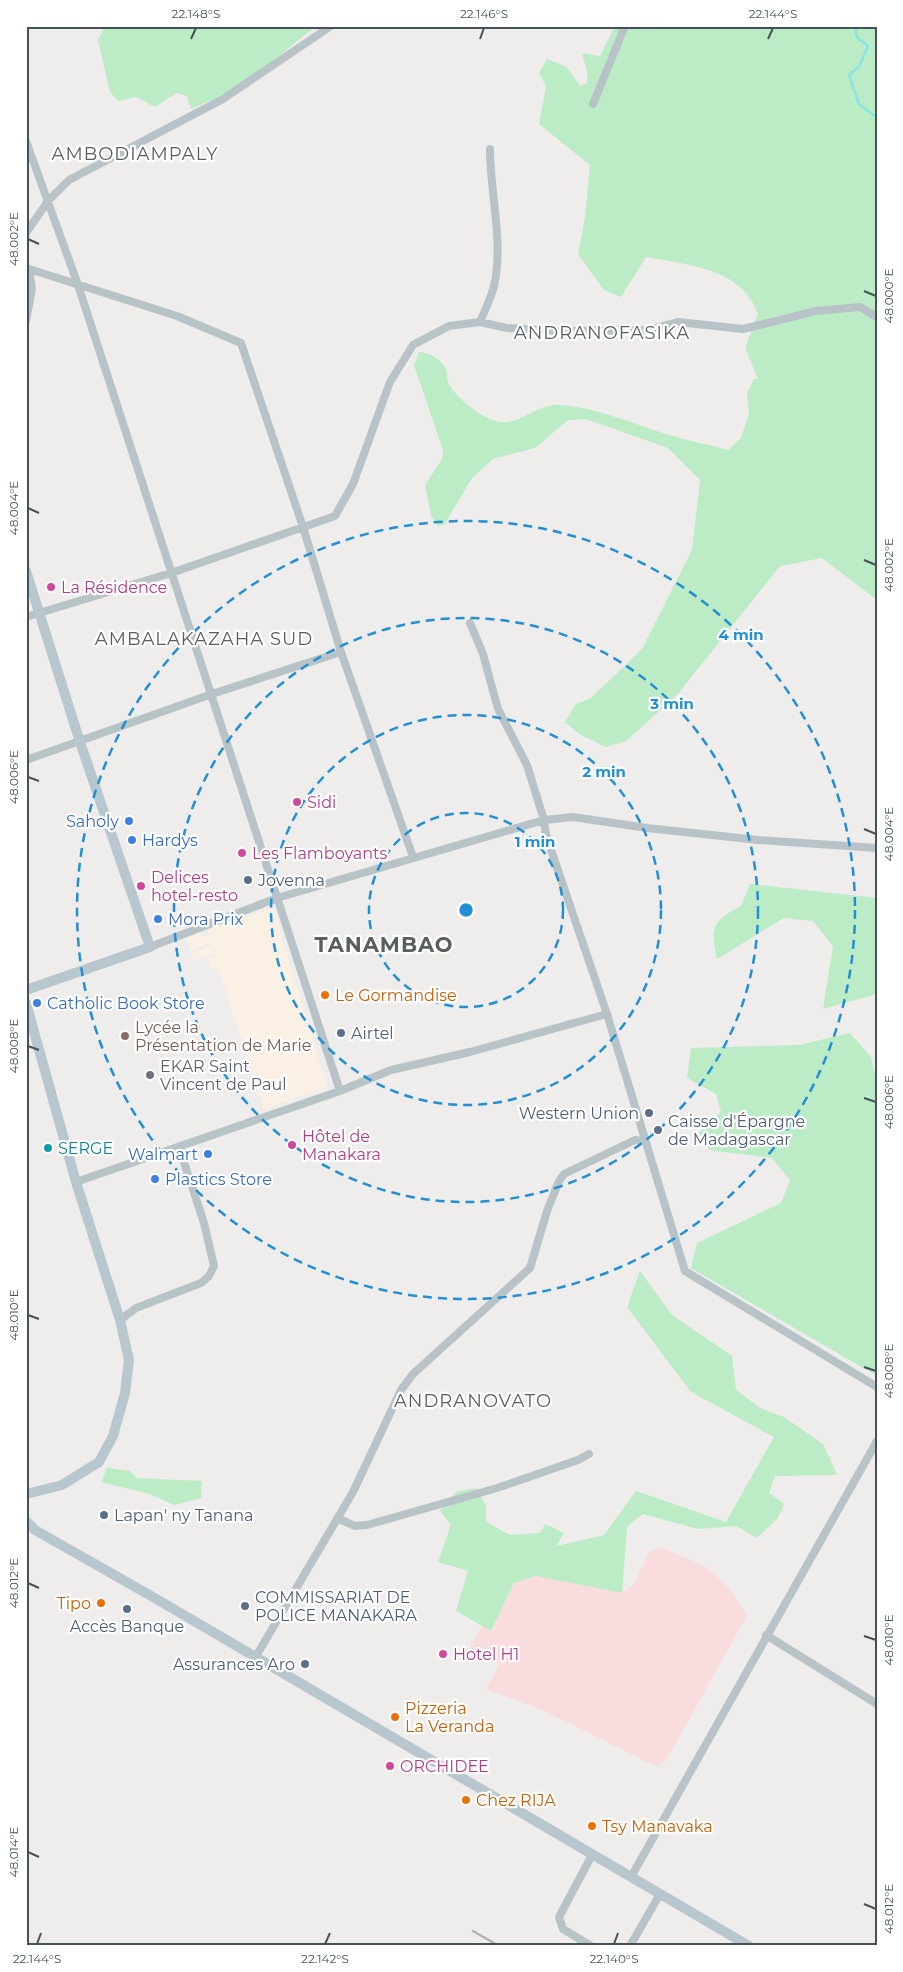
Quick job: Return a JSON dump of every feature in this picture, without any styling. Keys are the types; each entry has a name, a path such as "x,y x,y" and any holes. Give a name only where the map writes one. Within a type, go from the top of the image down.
{"street":[{"path":"26,233 48,201 69,180 223,99 331,26"},
{"path":"593,104 626,26"},
{"path":"26,141 78,285 340,1091"},
{"path":"480,322 494,286 498,248 490,179 490,149"},
{"path":"26,320 32,289 28,268 177,316 241,343 304,527 341,652 413,857"},
{"path":"26,617 171,573 335,516 353,484 390,382 413,345 449,326 480,322 507,328 560,331 648,330 678,322 743,329 816,311 860,307 877,317"},
{"path":"26,571 38,614 80,742 150,947"},
{"path":"470,623 483,654 498,709 527,765 544,820 546,835 607,1014 685,1270 877,1387"},
{"path":"26,760 212,694 341,652"},
{"path":"26,990 150,947 277,898 544,820 573,817 647,828 758,840 877,848"},
{"path":"26,1003 76,1182 120,1320 129,1360 122,1402 113,1436 99,1462 62,1485 26,1494"},
{"path":"76,1182 340,1091 391,1070 470,1052 607,1014"},
{"path":"255,1658 353,1492 401,1390 412,1374 530,1268 547,1211 558,1182 564,1174 634,1140 645,1141"},
{"path":"120,1320 136,1308 201,1283 209,1276 214,1266 204,1224 179,1147"},
{"path":"630,1877 877,1441"},
{"path":"337,1518 355,1526 375,1523 496,1488 578,1460 589,1454"},
{"path":"26,1521 35,1530 153,1597 749,1946"},
{"path":"766,1635 877,1704"},
{"path":"591,1946 562,1929 558,1917 592,1855"},
{"path":"630,1946 660,1894"}],"shaded area":[{"path":"273,908 327,1087 264,1109 218,967 211,969 208,958 214,956 213,953 194,962 191,954 211,946 210,943 191,951 186,936 200,932 203,938 209,935 208,930"},
{"path":"661,1547 706,1567 727,1586 747,1615 667,1759 657,1767 540,1709 486,1689 500,1664 470,1647 482,1626 492,1630 514,1583 536,1576 622,1593 633,1586 649,1553"}],"green space":[{"path":"105,26 316,26 268,65 226,94 191,109 187,96 176,93 155,107 136,97 118,101 110,92 98,40"},
{"path":"615,26 877,26 877,600 822,558 780,566 677,695 626,741 606,747 579,734 565,722 576,704 591,698 642,649 692,550 700,480 668,448 586,419 568,420 535,448 493,459 472,478 444,525 438,526 431,516 425,485 442,459 443,450 414,365 419,352 435,357 447,371 448,382 457,395 476,411 496,421 512,421 550,406 573,406 603,413 676,437 728,450 741,438 749,414 747,393 754,379 758,379 745,348 758,314 750,299 740,287 712,271 696,266 646,257 621,297 604,290 578,254 585,217 590,165 539,124 546,86 539,73 547,59 567,67 580,86 587,83 587,72 582,53 600,56"},
{"path":"750,884 877,898 877,994 823,1009 833,946 813,921 784,918 717,959 714,940 716,926 724,916 741,906"},
{"path":"850,1033 871,1057 877,1082 877,1376 691,1268 697,1243 781,1203 790,1180 772,1158 709,1150 699,1133 721,1112 716,1094 687,1078 691,1048 799,1045"},
{"path":"640,1271 672,1315 732,1356 736,1390 762,1409 784,1417 823,1444 837,1475 775,1476 769,1493 784,1504 778,1518 757,1538 736,1526 698,1529 643,1514 627,1527 622,1593 536,1576 514,1583 491,1631 456,1611 468,1571 438,1562 451,1525 440,1511 456,1492 476,1488 486,1506 486,1522 510,1535 540,1533 545,1524 564,1533 556,1546 604,1535 636,1491 726,1522 774,1437 691,1392 627,1307"},
{"path":"107,1468 130,1471 137,1478 202,1481 201,1498 174,1505 150,1494 101,1482"}],"waterway":[{"path":"855,26 857,37 868,46 859,67 849,75 859,104 877,118"}],"railway":[{"path":"473,1931 499,1946"}],"place":[{"name":"La Résidence","path":"51,587"},
{"name":"Sidi","path":"297,802"},
{"name":"Saholy","path":"129,821"},
{"name":"Hardys","path":"132,840"},
{"name":"Les Flamboyants","path":"242,853"},
{"name":"Jovenna","path":"248,880"},
{"name":"Delices hotel-resto","path":"141,886"},
{"name":"Mora Prix","path":"158,919"},
{"name":"Le Gormandise","path":"325,995"},
{"name":"Catholic Book Store","path":"37,1003"},
{"name":"Airtel","path":"341,1033"},
{"name":"Lycée la Présentation de Marie","path":"125,1036"},
{"name":"EKAR Saint Vincent de Paul","path":"150,1075"},
{"name":"Western Union","path":"649,1113"},
{"name":"Caisse d'Épargne de Madagascar","path":"658,1130"},
{"name":"Hôtel de Manakara","path":"292,1145"},
{"name":"SERGE","path":"48,1148"},
{"name":"Walmart","path":"208,1154"},
{"name":"Plastics Store","path":"155,1179"},
{"name":"Lapan' ny Tanana","path":"104,1515"},
{"name":"Tipo","path":"101,1603"},
{"name":"COMMISSARIAT DE POLICE MANAKARA","path":"245,1606"},
{"name":"Accès Banque","path":"127,1609"},
{"name":"Hotel H1","path":"443,1654"},
{"name":"Assurances Aro","path":"305,1664"},
{"name":"Pizzeria La Veranda","path":"395,1717"},
{"name":"ORCHIDEE","path":"390,1766"},
{"name":"Chez RIJA","path":"466,1800"},
{"name":"Tsy Manavaka","path":"592,1826"}],"district":[{"name":"AMBODIAMPALY","path":"135,154"},
{"name":"ANDRANOFASIKA","path":"602,333"},
{"name":"AMBALAKAZAHA SUD","path":"204,639"},
{"name":"TANAMBAO","path":"384,945"},
{"name":"ANDRANOVATO","path":"473,1401"}]}
